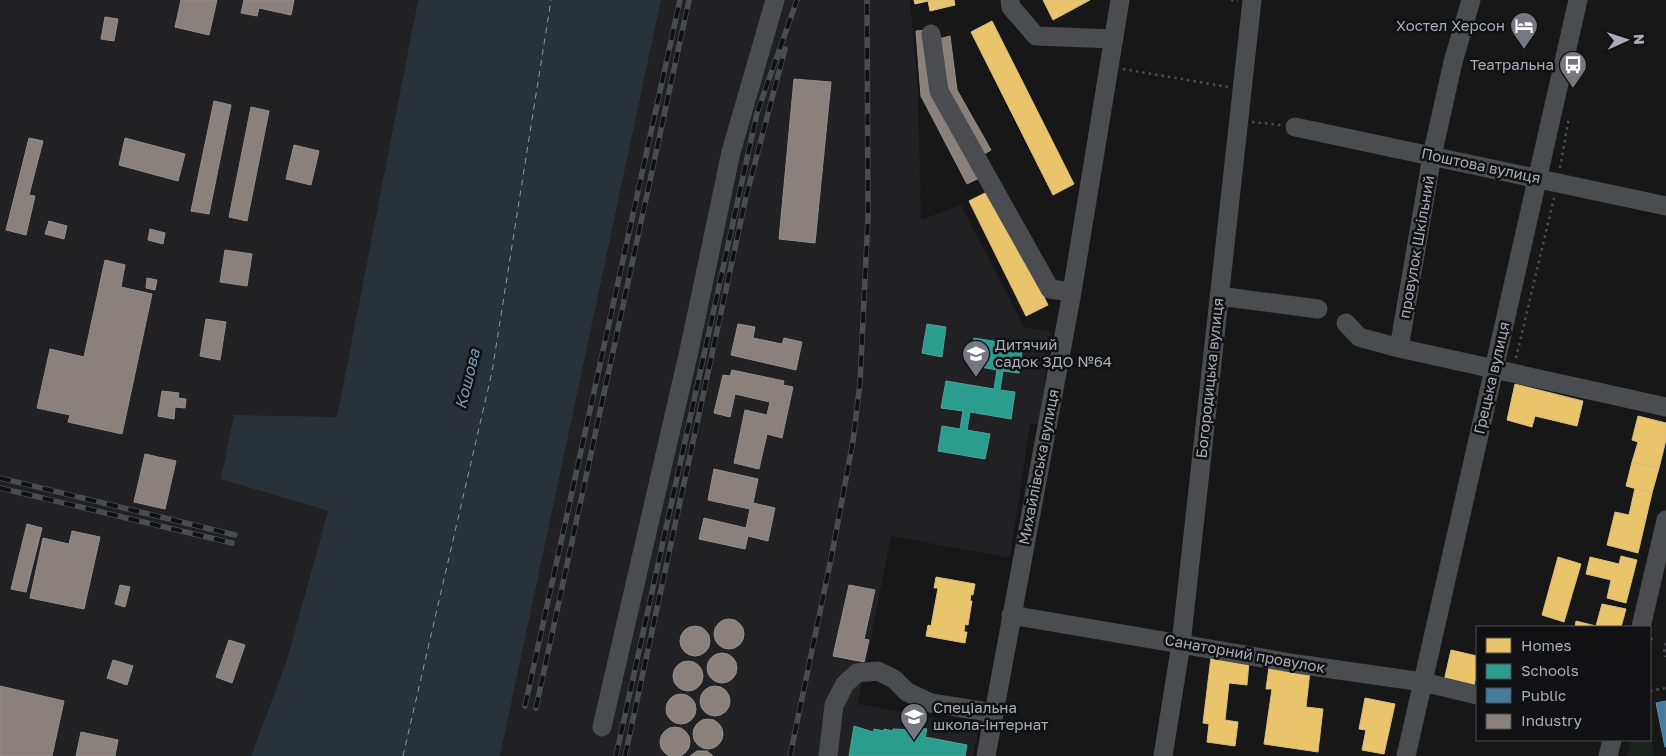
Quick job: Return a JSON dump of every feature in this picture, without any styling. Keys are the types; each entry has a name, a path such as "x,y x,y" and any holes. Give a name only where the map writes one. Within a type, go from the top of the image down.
{"street":[{"path":"602,727 687,361 731,152 775,0"},
{"path":"1010,0 1011,7 1036,36 1114,39"},
{"name":"Михайлівська вулиця","path":"986,756 1072,292 1120,0"},
{"name":"Богородицька вулиця","path":"1163,756 1181,644 1252,0"},
{"name":"провулок Шкільний","path":"1400,348 1432,156 1453,62 1471,0"},
{"name":"Грецька вулиця","path":"1406,756 1578,0"},
{"path":"931,34 939,91 1050,289 1072,292"},
{"name":"Поштова вулиця","path":"1295,127 1666,206"},
{"path":"1220,296 1318,310"},
{"path":"1346,323 1359,337 1400,348 1666,407"},
{"path":"1640,626 1662,558 1666,520"},
{"name":"Санаторний провулок","path":"1011,615 1296,664 1423,682 1476,695"},
{"path":"828,756 834,705 845,684 857,673 878,671 894,679 907,692 931,703 994,713"},
{"path":"1608,756 1612,741"}],"path":[{"path":"1109,67 1242,89"},
{"path":"1239,120 1295,127"},
{"path":"1513,372 1557,182"},
{"path":"1666,643 1664,652 1666,657"},
{"path":"1651,691 1666,688"}],"shaded area":[{"path":"0,0 418,0 337,418 234,416 222,479 328,511 286,663 251,756 0,756"},
{"path":"661,0 910,0 918,91 921,220 961,205 1024,327 1052,332 1039,425 1030,424 1010,558 891,536 858,704 979,726 973,756 500,756"},
{"path":"1651,711 1653,756 1627,756 1631,741 1651,741"}],"water":[{"name":"Кошова","path":"418,0 661,0 500,756 251,756 286,663 328,511 221,479 234,415 337,417"}],"building: Homes":[{"path":"914,0 954,0 955,5 930,11 928,1 915,4"},
{"path":"1043,0 1090,0 1053,20"},
{"path":"992,21 1074,184 1053,195 971,32"},
{"path":"991,190 1048,305 1026,316 969,201"},
{"path":"1515,384 1583,401 1577,426 1535,416 1532,427 1507,420"},
{"path":"1638,416 1666,423 1666,440 1659,468 1632,462 1638,442 1632,440"},
{"path":"1632,462 1659,468 1652,493 1626,486"},
{"path":"1635,488 1652,493 1638,553 1607,545 1615,512 1629,515"},
{"path":"1621,556 1637,560 1626,603 1607,598 1611,580 1586,574 1590,557 1619,564"},
{"path":"1558,557 1581,564 1564,622 1542,615"},
{"path":"936,577 975,584 973,595 971,594 970,601 972,601 968,625 965,624 964,632 967,632 965,643 926,636 928,625 931,626 938,588 934,588"},
{"path":"1602,604 1626,609 1621,626 1596,626"},
{"path":"1576,621 1596,626 1575,626"},
{"path":"1451,650 1476,656 1476,677 1473,689 1444,681"},
{"path":"1211,657 1249,662 1247,685 1229,683 1225,720 1238,722 1235,746 1207,742 1209,724 1203,723"},
{"path":"1269,667 1310,671 1306,707 1323,709 1318,752 1264,744 1272,689 1266,689"},
{"path":"1365,698 1395,704 1384,754 1362,750 1366,730 1359,729"}],"building: Schools":[{"path":"927,324 946,327 942,357 922,353"},
{"path":"974,338 1023,346 1019,373 1003,371 1000,390 1015,392 1011,419 970,412 967,430 990,434 985,459 938,451 942,426 960,429 963,411 941,408 946,381 994,389 997,370 970,365"},
{"path":"854,726 873,732 874,729 884,731 884,729 893,731 893,729 914,730 914,727 927,729 925,737 967,745 965,756 849,756"}],"building: Public":[{"path":"1666,701 1666,747 1665,747 1656,703"}],"building: Industry":[{"path":"181,0 217,0 209,35 175,27"},
{"path":"244,0 294,0 291,15 259,8 257,16 241,13"},
{"path":"105,17 118,19 114,41 101,39"},
{"path":"927,30 933,91 981,177 967,184 921,96 916,31"},
{"path":"950,36 957,90 991,150 981,156 946,94 939,39"},
{"path":"794,79 831,82 815,243 779,239"},
{"path":"214,101 231,105 209,214 191,211"},
{"path":"251,107 269,111 247,221 229,217"},
{"path":"29,138 43,141 29,195 35,196 26,235 6,230"},
{"path":"125,138 185,154 178,181 119,165"},
{"path":"294,145 319,151 311,185 286,179"},
{"path":"49,221 67,226 64,239 45,234"},
{"path":"150,229 165,233 163,244 148,240"},
{"path":"225,250 252,254 247,286 220,282"},
{"path":"105,260 125,265 121,287 152,294 122,434 68,422 70,415 37,408 50,349 84,357"},
{"path":"147,278 157,280 155,290 146,288"},
{"path":"206,319 226,322 220,360 200,356"},
{"path":"738,324 755,327 753,338 782,344 784,338 802,342 796,370 731,355"},
{"path":"732,370 784,381 783,385 793,387 782,438 767,434 759,469 734,463 745,410 767,415 770,402 735,394 730,417 714,413 723,375 730,376"},
{"path":"162,391 179,393 178,398 186,399 185,408 175,407 174,419 158,416"},
{"path":"145,454 176,461 165,509 134,502"},
{"path":"714,469 758,479 753,503 775,508 768,541 748,536 745,549 699,539 704,518 746,528 750,509 708,500"},
{"path":"27,524 42,528 26,592 11,589"},
{"path":"72,531 100,537 84,609 30,598 43,538 69,544"},
{"path":"120,585 130,587 125,607 115,604"},
{"path":"849,585 875,590 864,639 869,640 864,662 833,656"},
{"path":"729,619 740,623 744,634 740,645 729,649 718,645 714,634 718,623"},
{"path":"695,626 706,630 710,641 706,652 695,656 684,652 680,641 684,630"},
{"path":"229,640 245,645 232,683 216,677"},
{"path":"722,653 733,657 737,668 733,679 722,683 711,679 707,668 711,657"},
{"path":"113,660 133,666 127,685 107,678"},
{"path":"688,661 699,665 703,676 699,687 688,691 677,687 673,676 677,665"},
{"path":"0,686 64,701 52,756 0,756"},
{"path":"715,686 726,690 730,701 726,712 715,716 704,712 700,701 704,690"},
{"path":"681,694 692,698 696,709 692,720 681,724 670,720 666,709 670,698"},
{"path":"708,719 719,723 723,734 719,745 708,749 697,745 693,734 697,723"},
{"path":"675,727 686,731 690,742 686,753 675,757 664,753 660,742 664,731"},
{"path":"81,732 118,740 115,756 76,756"},
{"path":"697,751 707,751 713,756 690,756"}],"ferry route":[{"path":"403,756 492,372 551,0"}],"railway":[{"path":"525,706 680,0"},
{"path":"536,708 689,0"},
{"path":"616,756 757,113 797,0"},
{"path":"790,756 832,554 853,441 860,383 868,218 867,0"},
{"path":"625,756 746,197 785,49"},
{"path":"0,478 235,535"},
{"path":"0,488 232,543"}],"place":[{"name":"Хостел Херсон","path":"1524,50"},
{"name":"Театральна","path":"1573,89"},
{"name":"Дитячий садок ЗДО №64","path":"976,378"},
{"name":"Спеціальна школа-інтернат","path":"914,741"}]}
